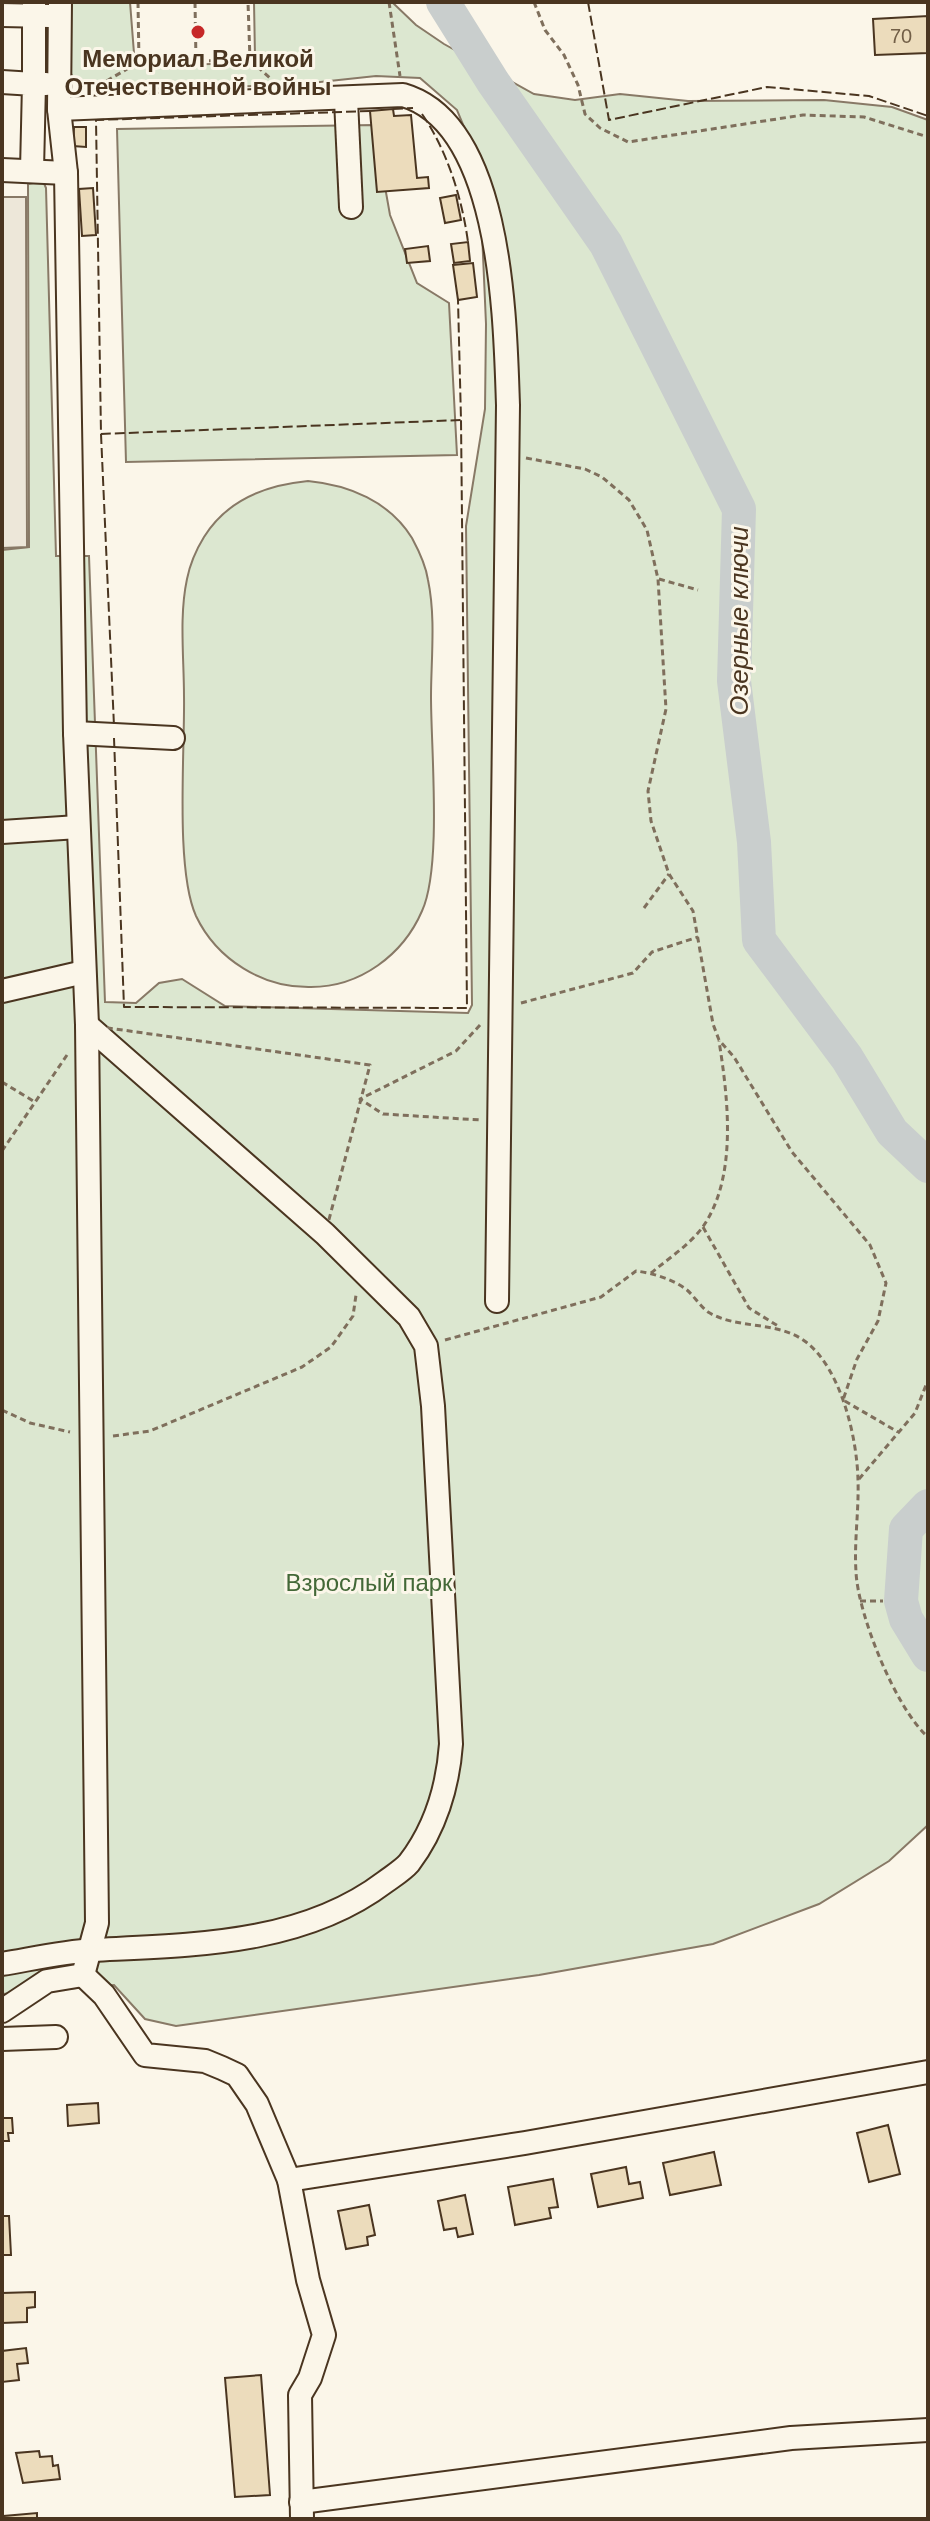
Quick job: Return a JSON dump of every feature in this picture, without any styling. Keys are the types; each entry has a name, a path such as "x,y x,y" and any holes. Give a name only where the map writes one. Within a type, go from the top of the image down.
{"street":[{"path":"32,170 34,9"},
{"path":"2,15 34,9 60,10 59,109 66,173 75,733 87,1025 97,1923 83,1975"},
{"path":"2,82 59,84"},
{"path":"59,109 346,100 403,95 423,101 440,118 469,158 487,201 505,317 507,453 497,1301"},
{"path":"346,100 351,207"},
{"path":"2,170 66,173"},
{"path":"75,733 173,738"},
{"path":"2,832 78,827"},
{"path":"2,991 84,972"},
{"path":"2,1964 90,1950 219,1942 280,1931 328,1915 367,1896 408,1865 428,1830 443,1793 451,1744 433,1406 426,1346 409,1317 87,1025"},
{"path":"2,2011 47,1981 83,1975"},
{"path":"83,1975 104,1995 145,2055 205,2061 237,2075 257,2104 289,2180 310,2292 324,2335 310,2378 300,2395 301,2510 791,2438 928,2430"},
{"path":"2,2039 56,2037"},
{"path":"289,2180 525,2143 928,2072"}],"path":[{"path":"138,2 139,62 250,60 248,2"},
{"path":"195,2 196,61"},
{"path":"389,2 403,95"},
{"path":"534,2 545,30 569,65 585,114 600,128 628,142 803,115 864,117 928,137"},
{"path":"507,453 585,469 602,477 629,500 647,530 658,579 666,709 648,791 651,821 669,874 693,911 726,1083 725,1176 703,1227 651,1273"},
{"path":"658,579 698,590"},
{"path":"644,908 669,874"},
{"path":"2,1151 87,1025 370,1065 327,1243"},
{"path":"719,1040 734,1057 792,1152 870,1245 886,1283 878,1321 857,1359 843,1400"},
{"path":"2,1082 35,1102"},
{"path":"2,1183 2,1196"},
{"path":"703,1227 749,1308 805,1341 824,1359 843,1400 859,1479 856,1574 860,1601 896,1690 916,1726 928,1737"},
{"path":"426,1346 601,1297 636,1271 651,1273 685,1289 709,1312 781,1328"},
{"path":"2,1410 30,1423 90,1436 150,1431 302,1367 331,1347 353,1316 354,1286"},
{"path":"859,1479 915,1413 928,1380"},
{"path":"843,1400 898,1432"},
{"path":"860,1601 883,1601"}],"green space":[{"name":"Взрослый парк","path":"68,2 130,2 135,66 250,63 255,57 254,2 392,2 416,25 444,44 534,94 575,100 620,94 688,101 824,100 892,107 928,120 928,1825 889,1861 819,1904 713,1944 539,1975 176,2026 145,2019 114,1985 2,1994 2,550 29,547 28,184 43,181 46,188 56,556 89,556 105,1002 136,1003 159,983 182,979 225,1006 468,1013 472,1005 466,526 485,409 486,324 479,163 457,110 420,78 376,76 292,85 96,90 80,87 69,71"},
{"path":"374,125 390,215 417,283 449,303 457,455 126,462 117,129"},
{"path":"308,481 353,491 380,505 403,525 422,559 432,609 434,807 428,891 414,927 391,954 363,975 329,986 311,987 276,983 259,977 229,958 205,932 189,895 182,809 183,622 188,573 201,542 224,513 263,491"}],"shaded area":[{"path":"2,197 26,197 27,547 2,548"}],"building":[{"path":"928,16 928,53 875,55 873,19"},
{"path":"393,109 394,116 411,115 417,178 428,177 429,188 377,192 370,111"},
{"path":"74,127 86,127 86,147 73,146"},
{"path":"93,188 96,235 82,236 79,189"},
{"path":"456,195 461,220 445,223 440,198"},
{"path":"468,242 470,261 454,263 451,244"},
{"path":"428,246 430,261 407,263 405,249"},
{"path":"473,263 477,297 458,300 453,265"},
{"path":"98,2103 99,2123 68,2126 67,2105"},
{"path":"2,2118 12,2118 13,2133 8,2133 9,2141 2,2141"},
{"path":"888,2125 900,2174 869,2182 857,2133"},
{"path":"714,2152 721,2185 670,2195 663,2163"},
{"path":"626,2167 629,2184 640,2182 643,2198 598,2207 591,2174"},
{"path":"553,2179 558,2207 549,2208 551,2218 515,2225 508,2187"},
{"path":"465,2195 473,2234 458,2237 456,2228 444,2230 438,2201"},
{"path":"369,2205 375,2235 367,2237 368,2245 346,2249 338,2211"},
{"path":"2,2216 9,2216 11,2255 2,2255"},
{"path":"35,2292 35,2307 27,2308 27,2322 2,2323 2,2293"},
{"path":"26,2348 28,2363 17,2364 19,2380 2,2382 2,2351"},
{"path":"261,2375 270,2495 235,2497 225,2378"},
{"path":"39,2451 40,2457 52,2456 53,2466 58,2465 60,2479 23,2483 16,2453"},
{"path":"37,2513 37,2519 4,2519 4,2516"}],"waterway":[{"name":"Озерные ключи","path":"443,2 493,82 606,244 739,509 734,681 754,842 759,940 847,1058 892,1132 928,1166"},
{"name":"Озерные ключи","path":"928,1506 906,1529 901,1601 906,1619 928,1655"}],"fence":[{"path":"588,2 609,120 767,87 869,96 928,116"},
{"path":"393,109 413,108"},
{"path":"370,111 96,120 101,434 461,420 458,300"},
{"path":"422,114 439,143 452,175 468,242"},
{"path":"114,738 124,1007 467,1008 461,420"},
{"path":"101,434 114,726"}],"place":[{"name":"Мемориал Великой Отечественной войны","path":"198,32"}]}
